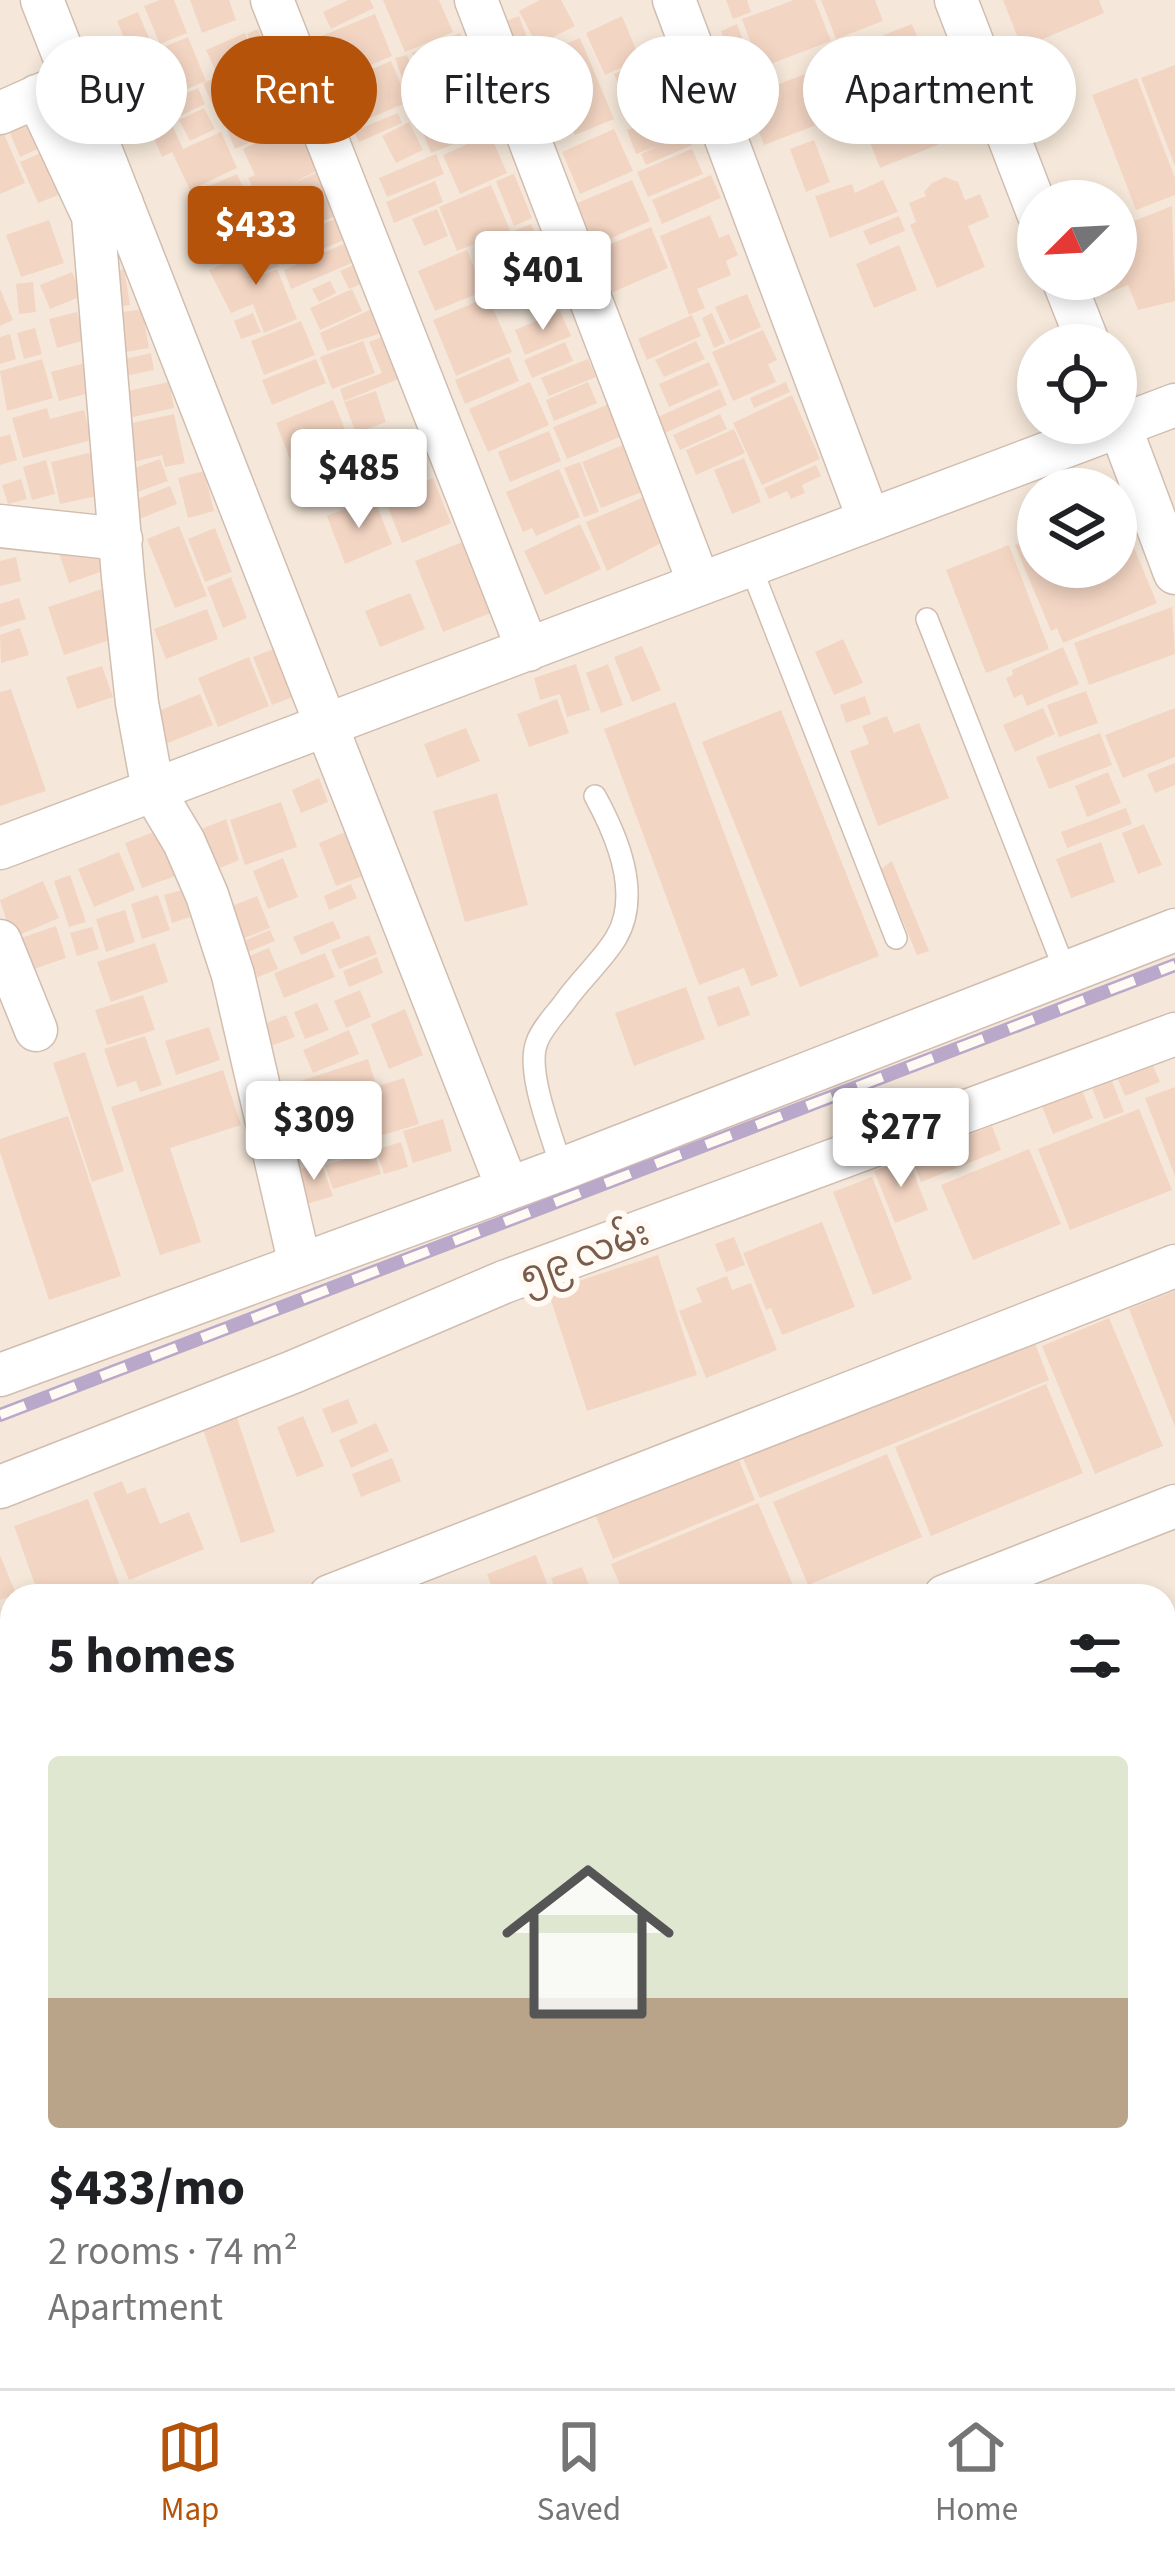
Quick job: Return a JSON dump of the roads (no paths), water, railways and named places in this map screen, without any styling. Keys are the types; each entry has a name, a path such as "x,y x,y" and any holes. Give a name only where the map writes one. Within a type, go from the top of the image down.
{"street":[{"path":"40,36 42,0"},
{"path":"272,0 528,650"},
{"path":"476,0 699,584"},
{"path":"674,0 869,520"},
{"path":"956,0 1025,180"},
{"path":"66,144 107,210 327,724 508,1189"},
{"path":"107,210 122,539 137,703 153,790 192,860 233,975 300,1265"},
{"path":"1137,416 1175,405"},
{"path":"0,848 1060,444"},
{"path":"1127,444 1175,573"},
{"path":"0,526 122,539"},
{"path":"0,1375 562,1169 1175,930"},
{"path":"0,940 36,1030"},
{"name":"၅၉ လမ်း","path":"0,1487 293,1372 504,1282 1175,1034"},
{"path":"361,1584 1175,1266"},
{"path":"976,1584 1175,1506"}],"lane":[{"path":"750,565 896,938"},
{"path":"927,619 1066,973"},
{"path":"562,1169 534,1070 536,1043 615,940 627,915 627,881 595,796"}],"railway":[{"path":"0,1415 1175,965"}]}
